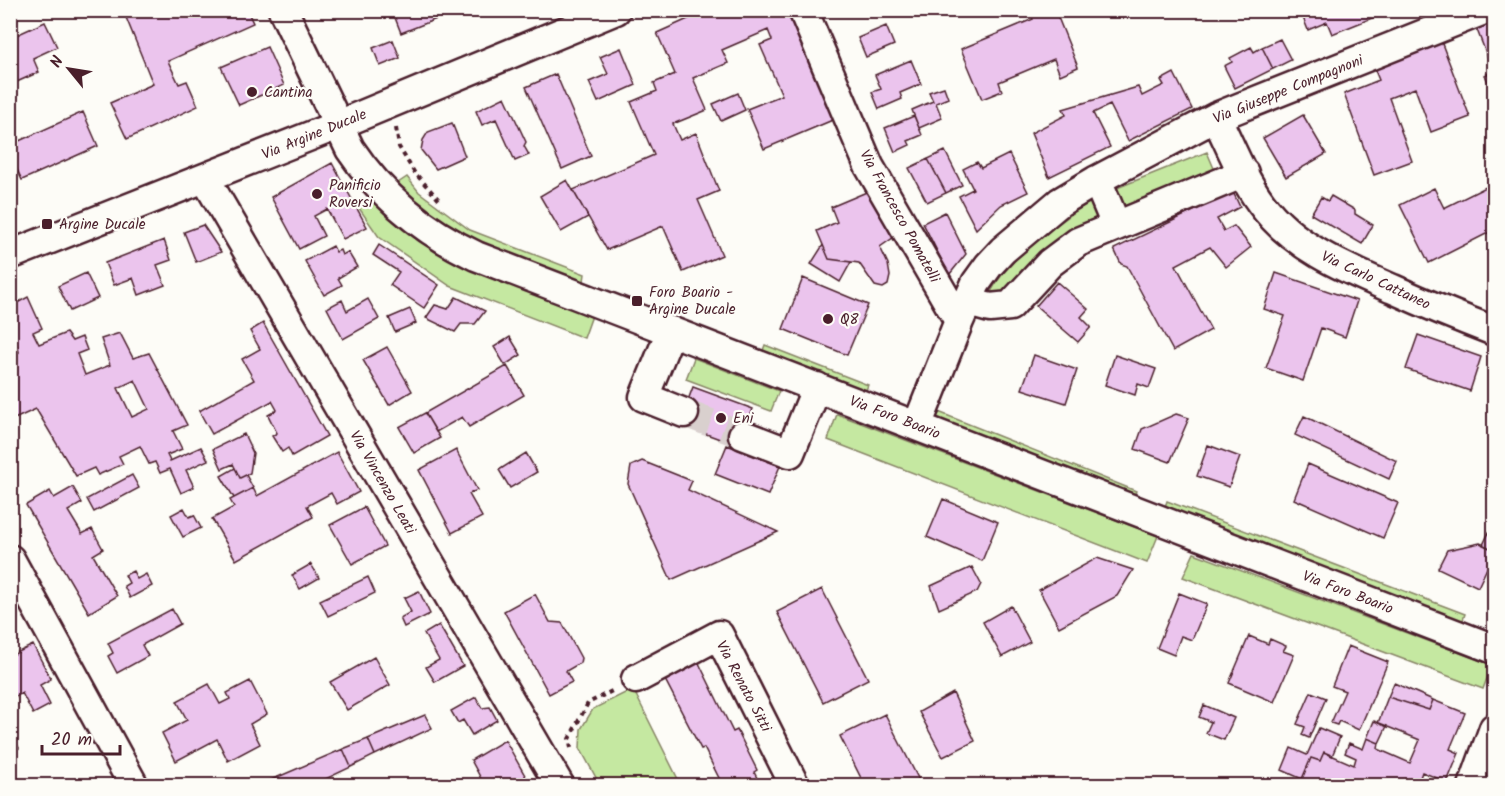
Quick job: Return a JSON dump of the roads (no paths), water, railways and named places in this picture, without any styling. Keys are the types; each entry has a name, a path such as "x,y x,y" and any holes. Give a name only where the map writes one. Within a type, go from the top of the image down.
{"street":[{"name":"Via Foro Boario","path":"283,10 350,149 382,191 403,210 449,243 476,256 1494,649"},
{"name":"Via Argine Ducale","path":"10,255 338,125 616,10"},
{"name":"Via Francesco Pomatelli","path":"803,10 869,166 963,311"},
{"name":"Via Giuseppe Compagnoni","path":"917,426 976,283 988,265 1003,250 1060,202 1216,117 1484,10"},
{"name":"Via Carlo Cattaneo","path":"1216,117 1260,202 1271,216 1313,250 1355,273 1492,323"},
{"path":"963,311 1010,306 1036,276 1065,250 1116,225 1244,173"},
{"name":"Via Vincenzo Leati","path":"205,178 560,786"},
{"path":"1097,180 1116,225"},
{"path":"671,331 644,397 684,413"},
{"path":"743,435 790,453 817,387"},
{"path":"10,559 134,786"},
{"name":"Via Renato Sitti","path":"636,679 718,635 795,786"},
{"path":"1473,786 1494,728"}],"tunnel":[{"path":"684,413 743,435"}],"place":[{"name":"Cantina","path":"252,92"},
{"name":"Panificio Roversi","path":"317,194"},
{"name":"Argine Ducale","path":"47,224"},
{"name":"Foro Boario - Argine Ducale","path":"637,301"},
{"name":"Q8","path":"828,319"},
{"name":"Eni","path":"721,418"}]}
